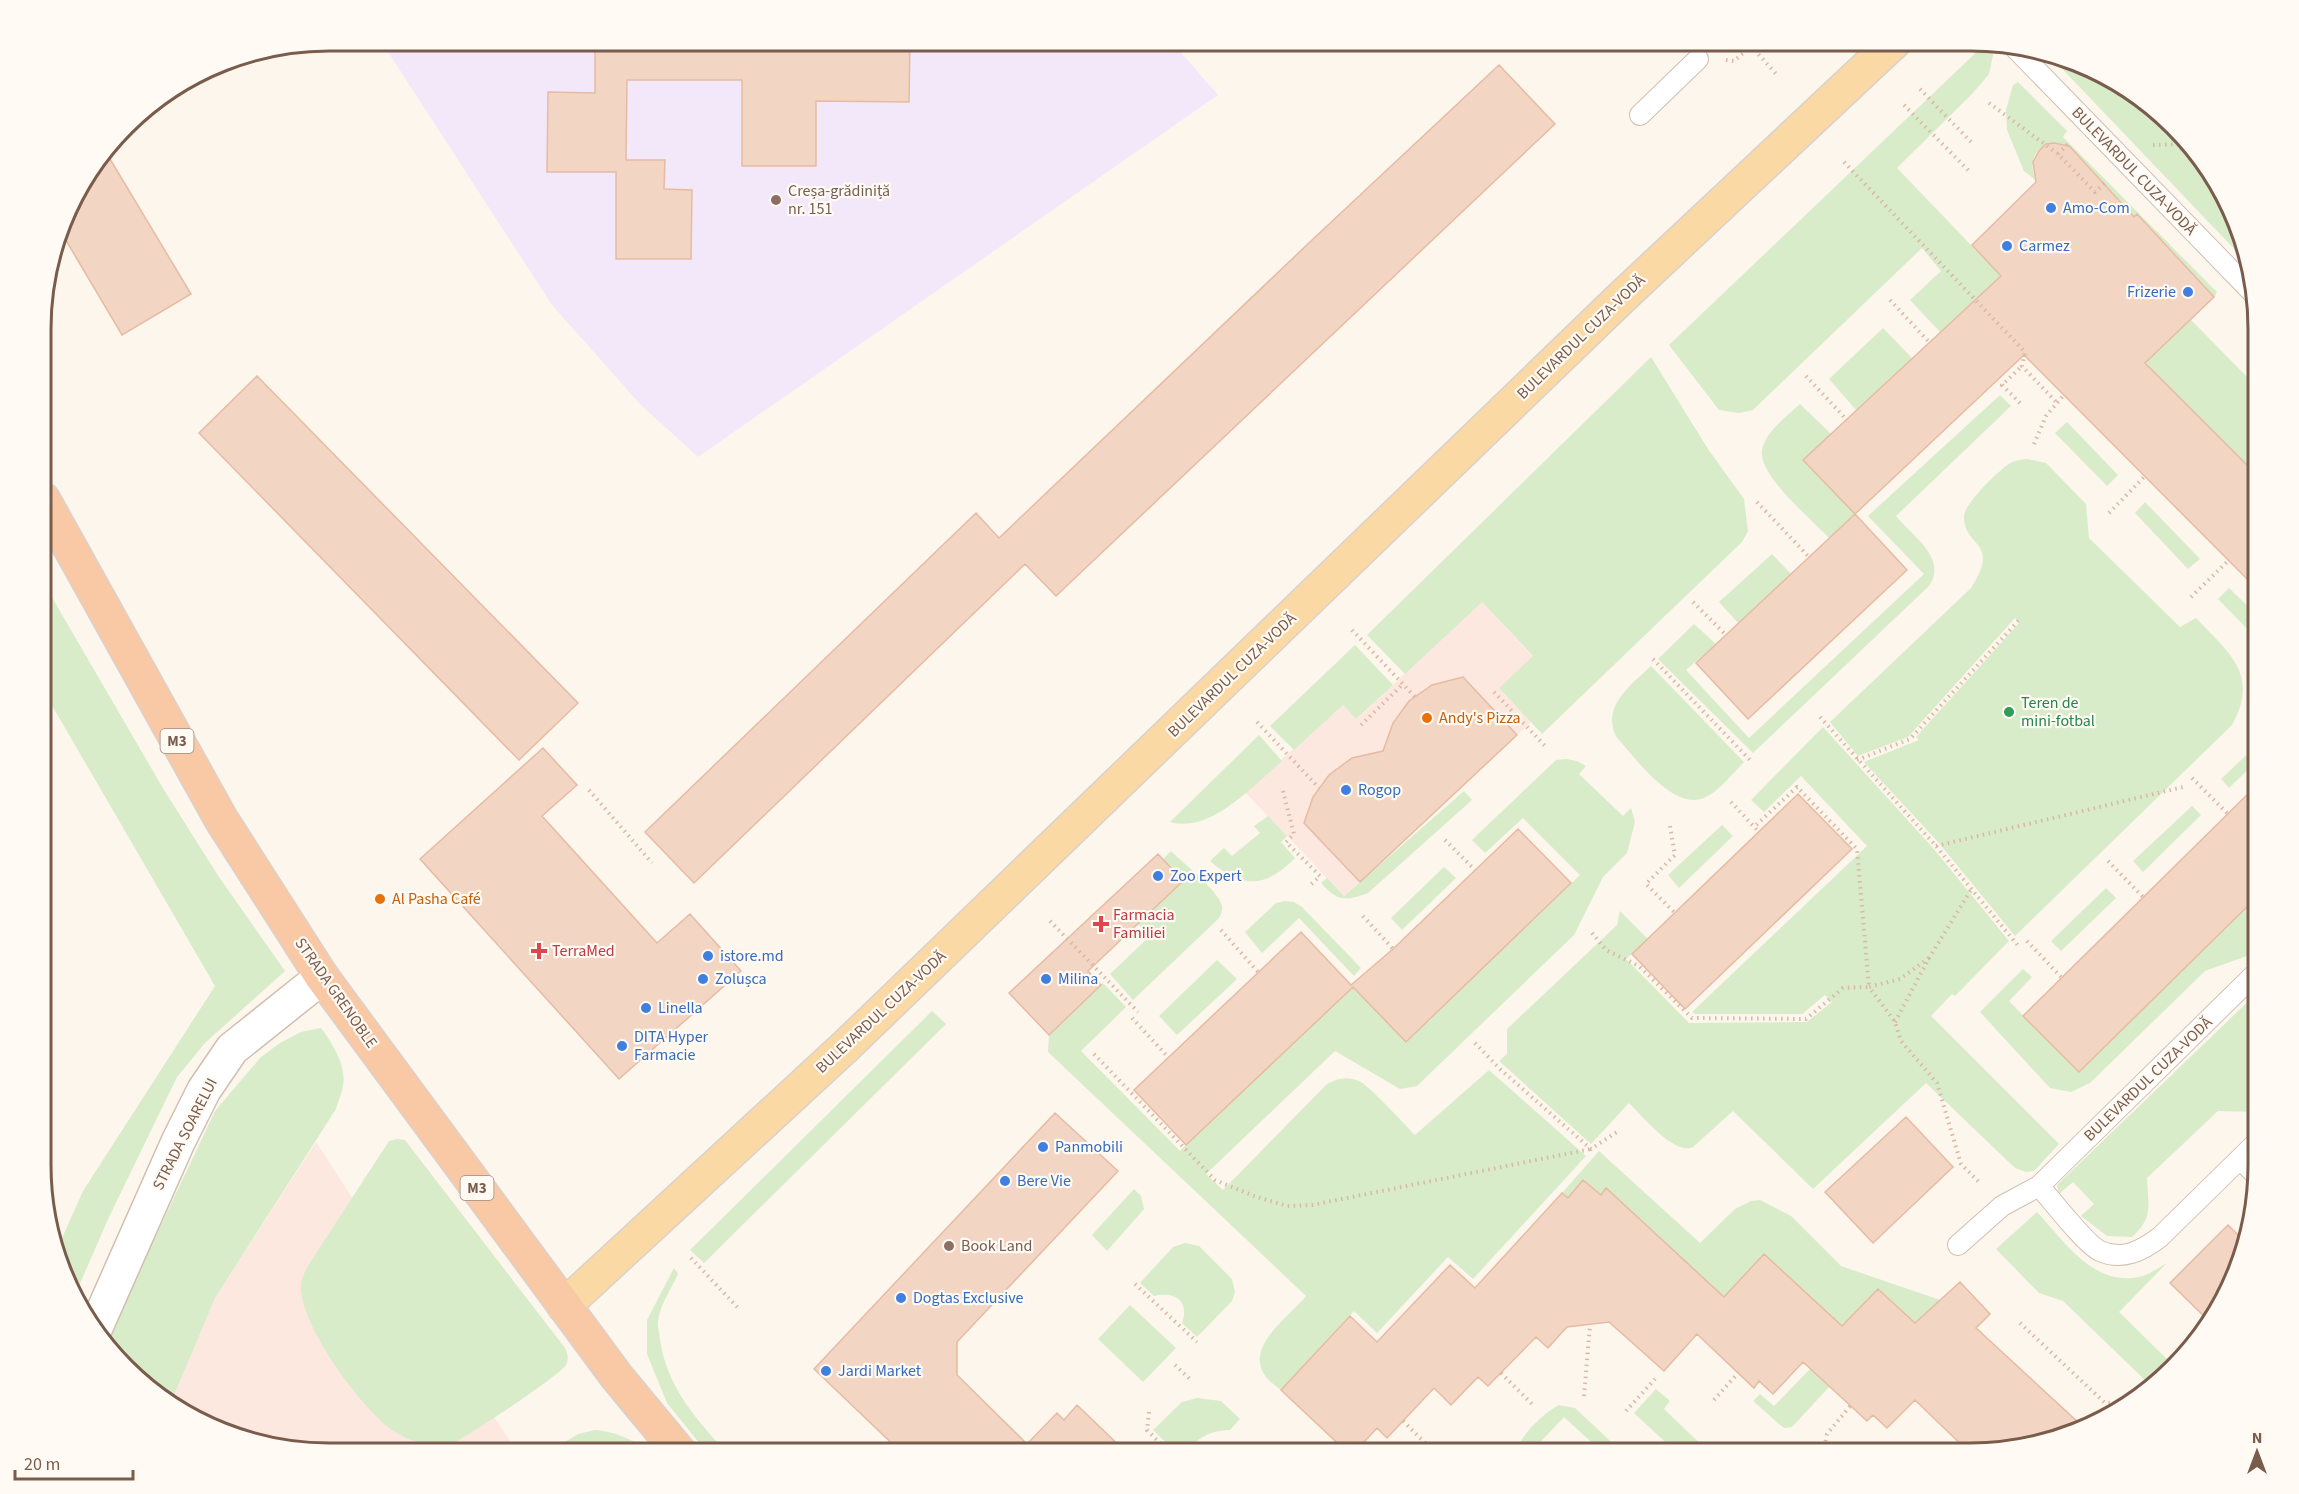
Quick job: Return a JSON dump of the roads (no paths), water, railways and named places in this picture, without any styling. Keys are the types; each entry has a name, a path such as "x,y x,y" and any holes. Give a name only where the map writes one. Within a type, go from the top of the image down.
{"highway":[{"name":"STRADA GRENOBLE","path":"51,513 221,819 322,977 667,1443"}],"main road":[{"name":"BULEVARDUL CUZA-VODĂ","path":"564,1306 863,1030 1622,297 1883,51"}],"street":[{"name":"STRADA SOARELUI","path":"99,1320 178,1142 204,1090 232,1049 322,977"}],"lane":[{"name":"BULEVARDUL CUZA-VODĂ","path":"2023,56 2245,284"},
{"path":"1640,115 1698,59"},
{"name":"BULEVARDUL CUZA-VODĂ","path":"1958,1245 2002,1206 2039,1186 2248,981"},
{"path":"2039,1186 2099,1251 2129,1254 2145,1249 2160,1237 2248,1151"},
{"path":"2240,1159 2248,1167"}],"place":[{"name":"Creșa-grădiniță nr. 151","path":"776,200"},
{"name":"Amo-Com","path":"2051,208"},
{"name":"Carmez","path":"2007,246"},
{"name":"Frizerie","path":"2188,292"},
{"name":"Teren de mini-fotbal","path":"2009,712"},
{"name":"Andy's Pizza","path":"1427,718"},
{"name":"Rogop","path":"1346,790"},
{"name":"Zoo Expert","path":"1158,876"},
{"name":"Al Pasha Café","path":"380,899"},
{"name":"Farmacia Familiei","path":"1101,924"},
{"name":"TerraMed","path":"539,951"},
{"name":"istore.md","path":"708,956"},
{"name":"Zolușca","path":"703,979"},
{"name":"Milina","path":"1046,979"},
{"name":"Linella","path":"646,1008"},
{"name":"DITA Hyper Farmacie","path":"622,1046"},
{"name":"Panmobili","path":"1043,1147"},
{"name":"Bere Vie","path":"1005,1181"},
{"name":"Book Land","path":"949,1246"},
{"name":"Dogtas Exclusive","path":"901,1298"},
{"name":"Jardi Market","path":"826,1371"}]}
